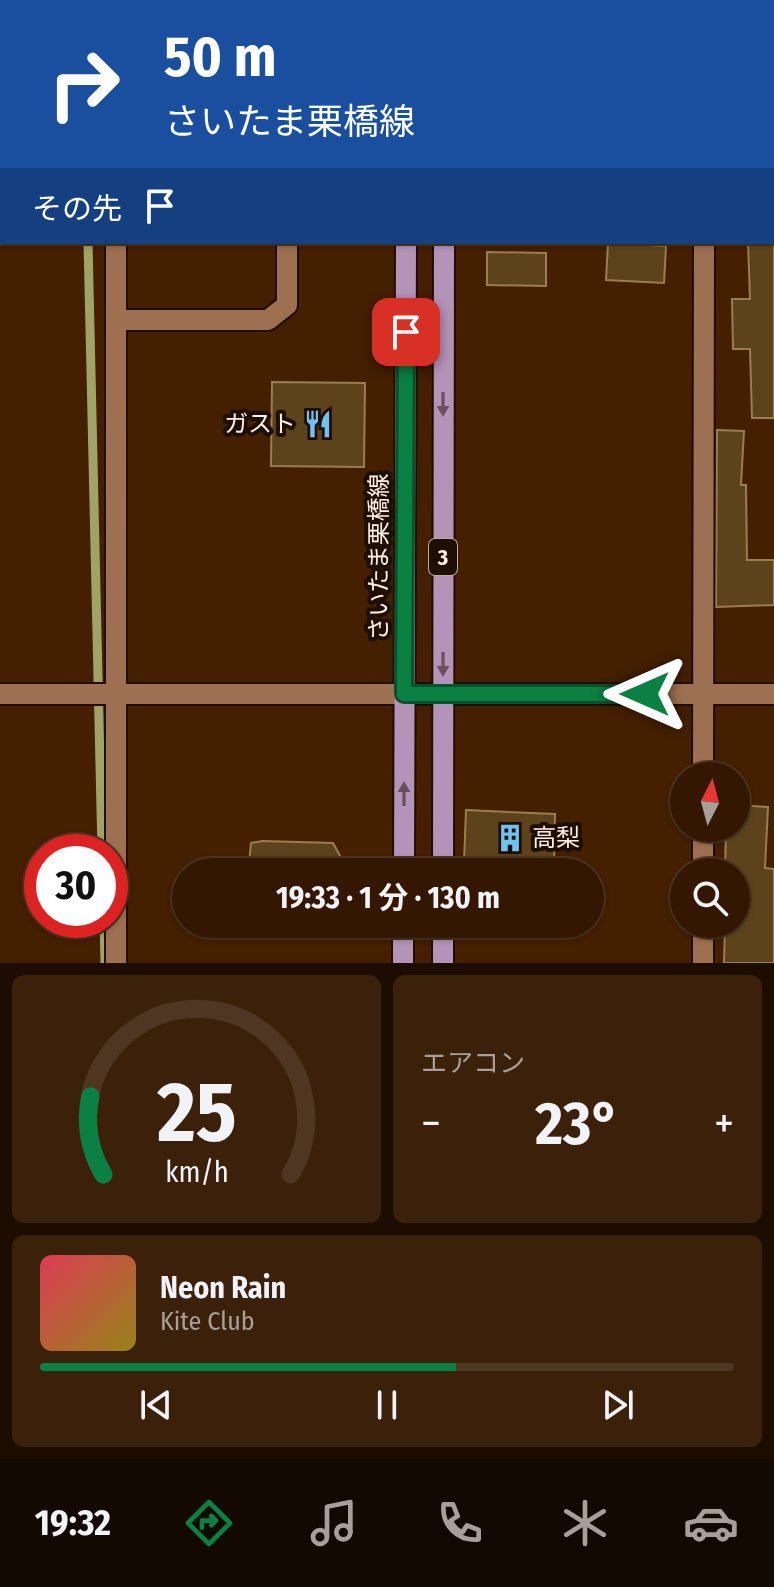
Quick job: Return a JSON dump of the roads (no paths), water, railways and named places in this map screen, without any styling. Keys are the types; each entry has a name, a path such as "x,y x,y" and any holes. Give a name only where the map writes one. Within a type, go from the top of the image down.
{"main road":[{"name":"さいたま栗橋線","path":"404,858 406,244"},
{"name":"3","path":"443,858 444,244"},
{"path":"403,938 403,963"},
{"path":"443,938 443,963"}],"street":[{"path":"116,244 116,963"},
{"path":"116,320 268,320 287,305 287,244"},
{"path":"703,762 704,244"},
{"path":"0,694 774,694"},
{"path":"703,938 703,963"}],"waterway":[{"path":"88,244 102,834"},
{"path":"104,938 105,963"}],"place":[{"name":"ガスト","path":"318,424"},
{"name":"高梨","path":"510,838"}]}
